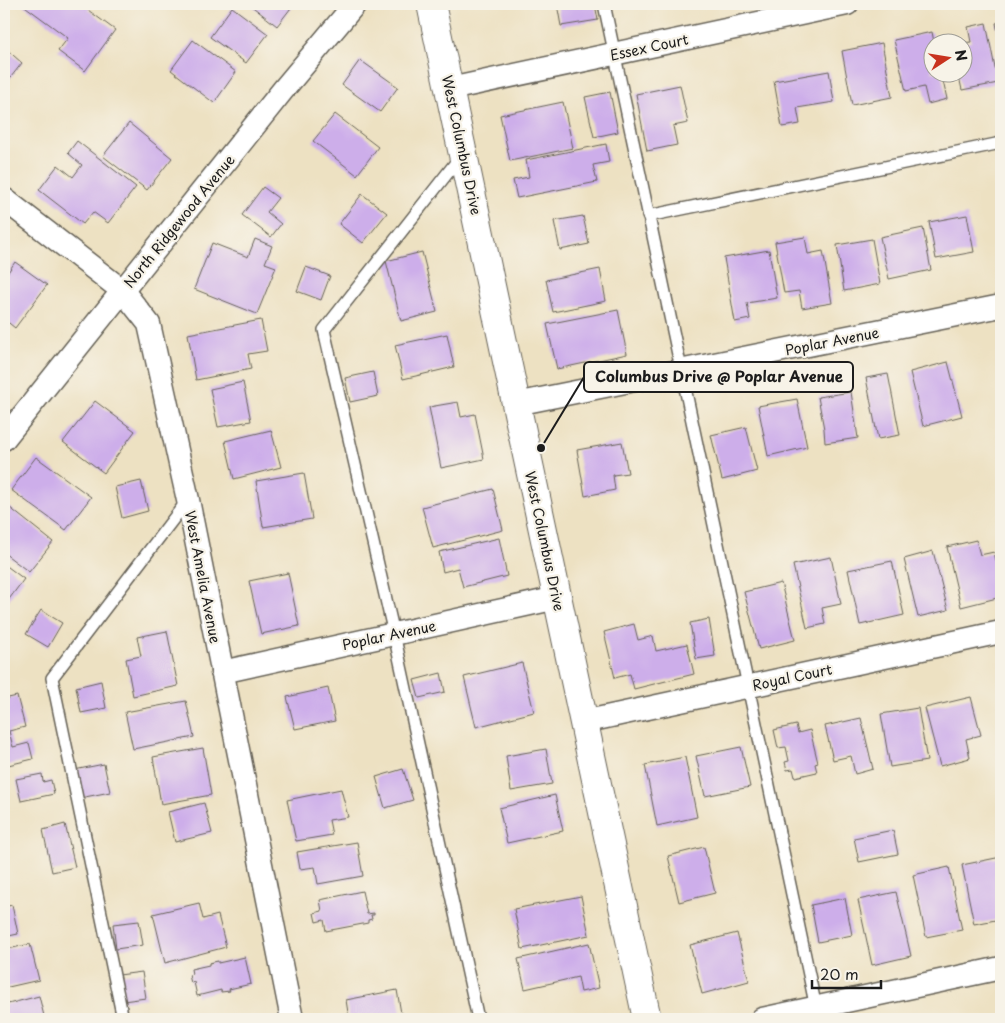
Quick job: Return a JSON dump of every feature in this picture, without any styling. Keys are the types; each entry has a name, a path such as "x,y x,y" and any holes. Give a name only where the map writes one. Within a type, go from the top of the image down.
{"main road":[{"name":"West Columbus Drive","path":"431,4 647,1019"}],"street":[{"name":"North Ridgewood Avenue","path":"4,439 283,90 356,4"},
{"name":"Essex Court","path":"450,89 848,4"},
{"name":"West Amelia Avenue","path":"4,199 124,290 149,324 188,500 292,1019"},
{"name":"Poplar Avenue","path":"516,404 1001,306"},
{"name":"Poplar Avenue","path":"222,672 557,598"},
{"name":"Royal Court","path":"583,722 1001,632"},
{"path":"762,1019 1001,968"}],"lane":[{"path":"604,4 816,1008"},
{"path":"648,216 1001,143"},
{"path":"463,153 324,330 394,634 478,1019"},
{"path":"123,1019 52,678 188,500"}],"building":[{"path":"22,4 93,4 88,10 115,30 85,71 58,51 68,38"},
{"path":"249,4 294,4 277,26"},
{"path":"557,4 595,4 598,20 561,26"},
{"path":"232,7 268,34 246,63 210,37"},
{"path":"1001,22 1001,43 1000,43 996,23"},
{"path":"986,23 998,83 962,90 960,82 972,82 972,32 969,32 968,27"},
{"path":"922,34 922,82 943,82 947,99 928,104 924,87 906,91 894,40"},
{"path":"193,40 236,72 214,103 171,70"},
{"path":"882,43 892,97 852,105 842,51"},
{"path":"4,47 22,63 7,82 4,79"},
{"path":"360,60 398,87 380,112 342,85"},
{"path":"829,71 834,102 797,108 800,124 782,127 774,81"},
{"path":"680,85 688,123 673,126 677,145 647,151 636,94"},
{"path":"610,92 618,132 594,137 585,97"},
{"path":"563,102 573,148 510,161 500,115"},
{"path":"335,114 378,147 357,175 313,141"},
{"path":"129,123 172,158 147,190 103,156"},
{"path":"77,141 136,187 108,223 93,212 83,224 39,190 58,165 73,177 82,165 68,153"},
{"path":"606,144 609,162 593,165 597,182 517,198 513,180 529,177 526,160"},
{"path":"263,187 278,198 267,212 281,224 271,237 242,215"},
{"path":"362,194 387,213 363,243 339,224"},
{"path":"967,215 974,252 936,259 929,222"},
{"path":"583,216 589,244 560,250 554,221"},
{"path":"923,228 931,270 889,279 880,237"},
{"path":"805,237 808,254 823,251 832,303 802,308 799,291 784,293 775,242"},
{"path":"255,239 272,246 265,263 276,267 257,314 194,289 212,243 248,257"},
{"path":"872,239 880,284 844,291 837,245"},
{"path":"769,250 777,298 747,303 750,319 735,322 724,258"},
{"path":"422,252 437,312 401,321 386,261"},
{"path":"15,262 47,285 15,328 4,319 4,278"},
{"path":"306,267 330,276 321,300 297,291"},
{"path":"600,269 606,301 553,312 546,280"},
{"path":"618,310 627,354 557,369 547,324"},
{"path":"261,320 267,351 248,354 251,369 196,380 188,334"},
{"path":"447,334 454,367 403,379 395,345"},
{"path":"948,362 962,416 923,426 910,372"},
{"path":"373,372 378,396 350,402 345,378"},
{"path":"888,374 900,435 878,439 866,378"},
{"path":"243,382 251,421 218,427 210,389"},
{"path":"851,392 858,438 825,443 818,397"},
{"path":"797,399 807,447 768,456 758,406"},
{"path":"95,401 135,431 104,473 63,442"},
{"path":"458,402 461,417 475,414 484,459 441,468 429,407"},
{"path":"746,427 757,471 722,480 711,435"},
{"path":"271,430 281,467 234,479 225,441"},
{"path":"622,442 628,473 613,475 615,490 585,496 577,450"},
{"path":"36,457 91,497 66,530 11,490"},
{"path":"304,473 312,519 263,527 256,481"},
{"path":"141,481 148,511 122,518 115,487"},
{"path":"493,489 503,530 433,548 422,507"},
{"path":"4,503 53,542 29,572 4,553"},
{"path":"499,538 507,576 463,587 458,568 443,572 439,552"},
{"path":"976,540 980,555 994,552 1001,582 1001,597 961,607 947,547"},
{"path":"933,551 948,610 918,617 904,559"},
{"path":"831,557 841,604 822,608 825,624 807,628 793,565"},
{"path":"892,561 904,615 860,625 848,570"},
{"path":"4,564 24,579 4,606"},
{"path":"288,573 299,626 261,634 249,581"},
{"path":"781,583 795,640 759,649 744,592"},
{"path":"41,610 62,623 48,647 26,634"},
{"path":"709,619 715,656 696,659 690,623"},
{"path":"634,624 638,640 653,636 656,651 687,644 694,674 634,689 630,674 615,678 604,632"},
{"path":"167,631 178,686 133,696 126,659 141,656 137,637"},
{"path":"522,663 534,712 476,727 464,677"},
{"path":"441,673 445,692 419,698 414,680"},
{"path":"101,681 106,708 81,713 76,687"},
{"path":"328,688 335,721 295,729 287,697"},
{"path":"17,696 25,727 9,731 13,747 29,743 33,759 4,766 4,699"},
{"path":"971,697 981,735 966,739 970,758 940,766 925,708"},
{"path":"186,701 194,737 133,749 125,712"},
{"path":"918,708 927,761 890,767 881,714"},
{"path":"861,718 873,769 855,774 851,756 833,760 825,726"},
{"path":"796,725 798,733 810,730 818,763 815,764 817,772 795,777 793,769 787,770 785,762 789,761 786,747 778,748 774,730"},
{"path":"741,747 750,787 705,796 696,756"},
{"path":"203,748 211,795 161,804 153,757"},
{"path":"546,749 552,784 511,791 506,756"},
{"path":"685,757 697,817 657,826 645,765"},
{"path":"104,764 110,792 80,798 74,770"},
{"path":"403,769 413,800 385,808 376,777"},
{"path":"42,774 43,782 51,780 54,794 21,801 16,779"},
{"path":"341,789 348,817 329,820 332,835 296,841 287,800"},
{"path":"555,795 563,831 507,843 499,808"},
{"path":"204,803 212,833 175,842 168,812"},
{"path":"65,824 75,867 52,872 43,830"},
{"path":"893,830 898,854 859,862 854,838"},
{"path":"357,842 363,876 318,884 315,867 300,869 297,852"},
{"path":"704,847 715,893 679,902 668,856"},
{"path":"1001,857 1001,919 974,924 962,865"},
{"path":"949,867 962,930 926,937 913,875"},
{"path":"362,891 367,914 374,913 374,915 371,915 372,919 368,920 368,923 326,931 324,920 316,922 314,913 322,911 320,900"},
{"path":"896,892 911,956 872,965 858,900"},
{"path":"581,896 589,935 522,949 514,909"},
{"path":"845,898 852,935 818,942 811,905"},
{"path":"199,903 203,919 218,915 226,947 165,963 153,914"},
{"path":"12,905 18,934 4,937 4,907"},
{"path":"139,921 143,945 116,949 113,924"},
{"path":"737,933 749,981 702,994 690,945"},
{"path":"589,943 599,988 581,992 578,977 525,989 518,959"},
{"path":"30,944 39,980 4,988 4,950"},
{"path":"245,957 251,984 229,989 230,991 221,992 221,990 197,996 194,982 191,983 189,975 192,974 191,969 218,961 218,963"},
{"path":"142,972 146,998 123,1001 119,975"},
{"path":"397,990 402,1019 349,1019 346,1000"},
{"path":"39,996 44,1016 31,1019 4,1019 4,1005"}],"place":[{"name":"Columbus Drive @ Poplar Avenue","path":"541,448"}]}
